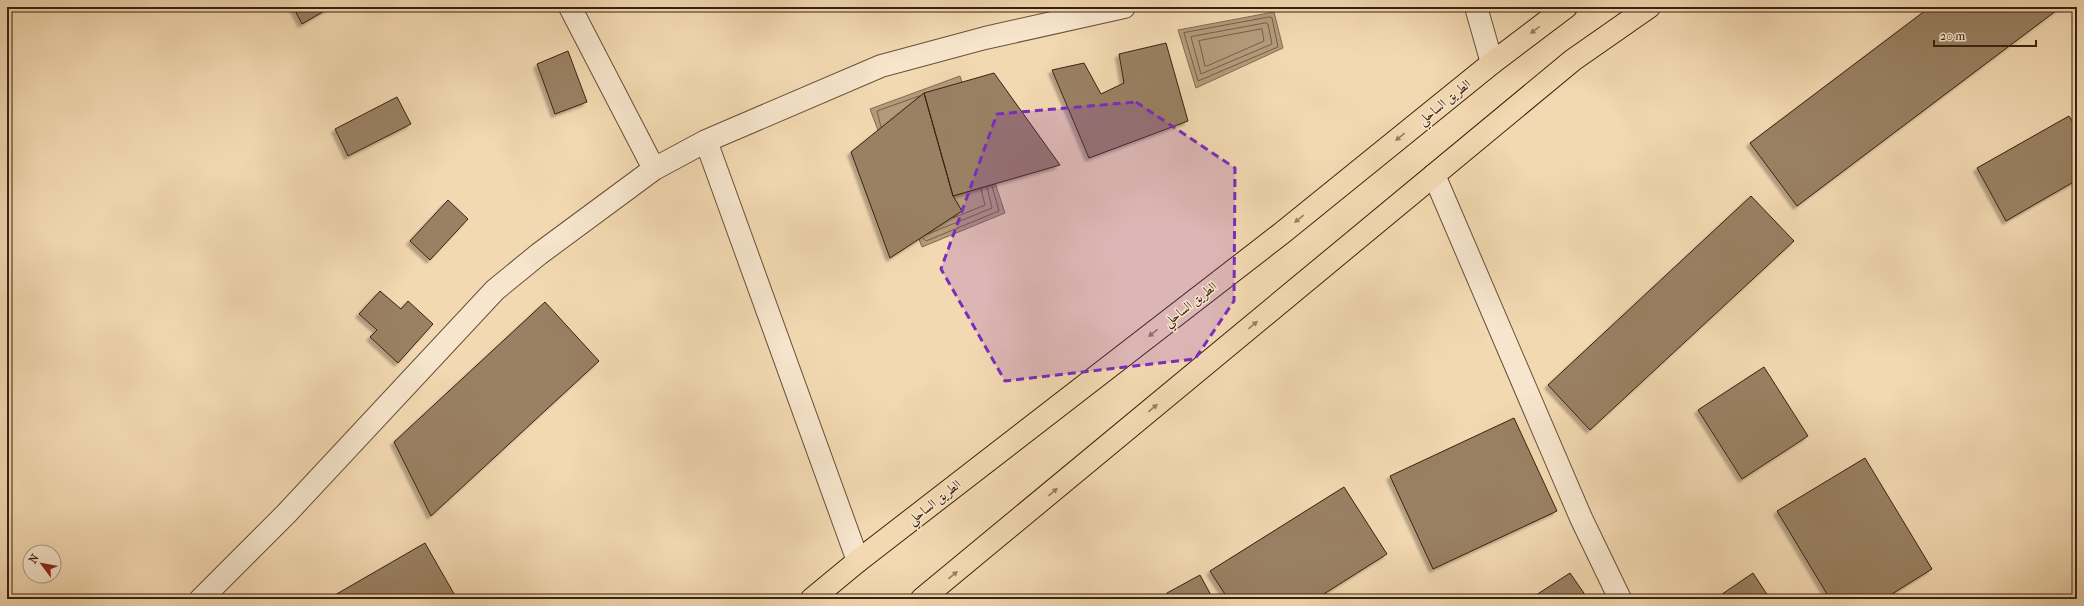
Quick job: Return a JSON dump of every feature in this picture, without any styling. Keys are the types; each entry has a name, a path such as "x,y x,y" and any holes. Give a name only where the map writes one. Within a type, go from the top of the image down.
{"highway":[{"name":"الطريق الساحلي","path":"812,599 858,561 1276,238 1492,63 1566,7"},
{"path":"922,599 1573,60 1649,7"}],"street":[{"path":"570,7 654,169"},
{"path":"201,599 286,514 495,290 538,254 654,169 706,141 881,66 985,38 1124,7"},
{"path":"1476,7 1492,63"},
{"path":"706,141 858,561"},
{"path":"1434,175 1581,518 1620,599"}],"highlighted area":[{"path":"1136,102 1235,168 1234,301 1195,359 1005,381 941,269 997,114"}],"water":[{"path":"1274,12 1283,48 1196,88 1178,30"},
{"path":"960,76 1005,213 922,247 870,109"}],"building":[{"path":"293,7 331,7 302,24"},
{"path":"1930,7 2061,7 1797,206 1750,143"},
{"path":"1166,43 1188,121 1089,158 1052,70 1084,63 1101,94 1124,83 1119,54"},
{"path":"568,51 587,102 555,114 537,64"},
{"path":"994,73 1060,165 953,196 924,93"},
{"path":"924,93 953,196 962,211 890,258 851,152"},
{"path":"397,97 411,124 348,156 335,129"},
{"path":"2069,116 2077,129 2077,180 2006,221 1977,168"},
{"path":"1751,196 1794,241 1590,430 1548,385"},
{"path":"448,200 468,219 430,260 410,241"},
{"path":"380,291 401,309 408,301 433,324 398,363 370,337 377,330 359,314"},
{"path":"545,302 599,361 431,516 394,442"},
{"path":"1764,367 1808,436 1742,479 1698,410"},
{"path":"1514,418 1557,511 1433,569 1390,476"},
{"path":"1865,458 1932,569 1884,599 1830,599 1777,511"},
{"path":"1344,487 1387,554 1316,599 1228,599 1210,571"},
{"path":"425,543 457,599 328,599"},
{"path":"1570,573 1588,599 1530,599"},
{"path":"1753,573 1770,599 1715,599"},
{"path":"1200,575 1213,599 1170,599 1167,593"}]}
